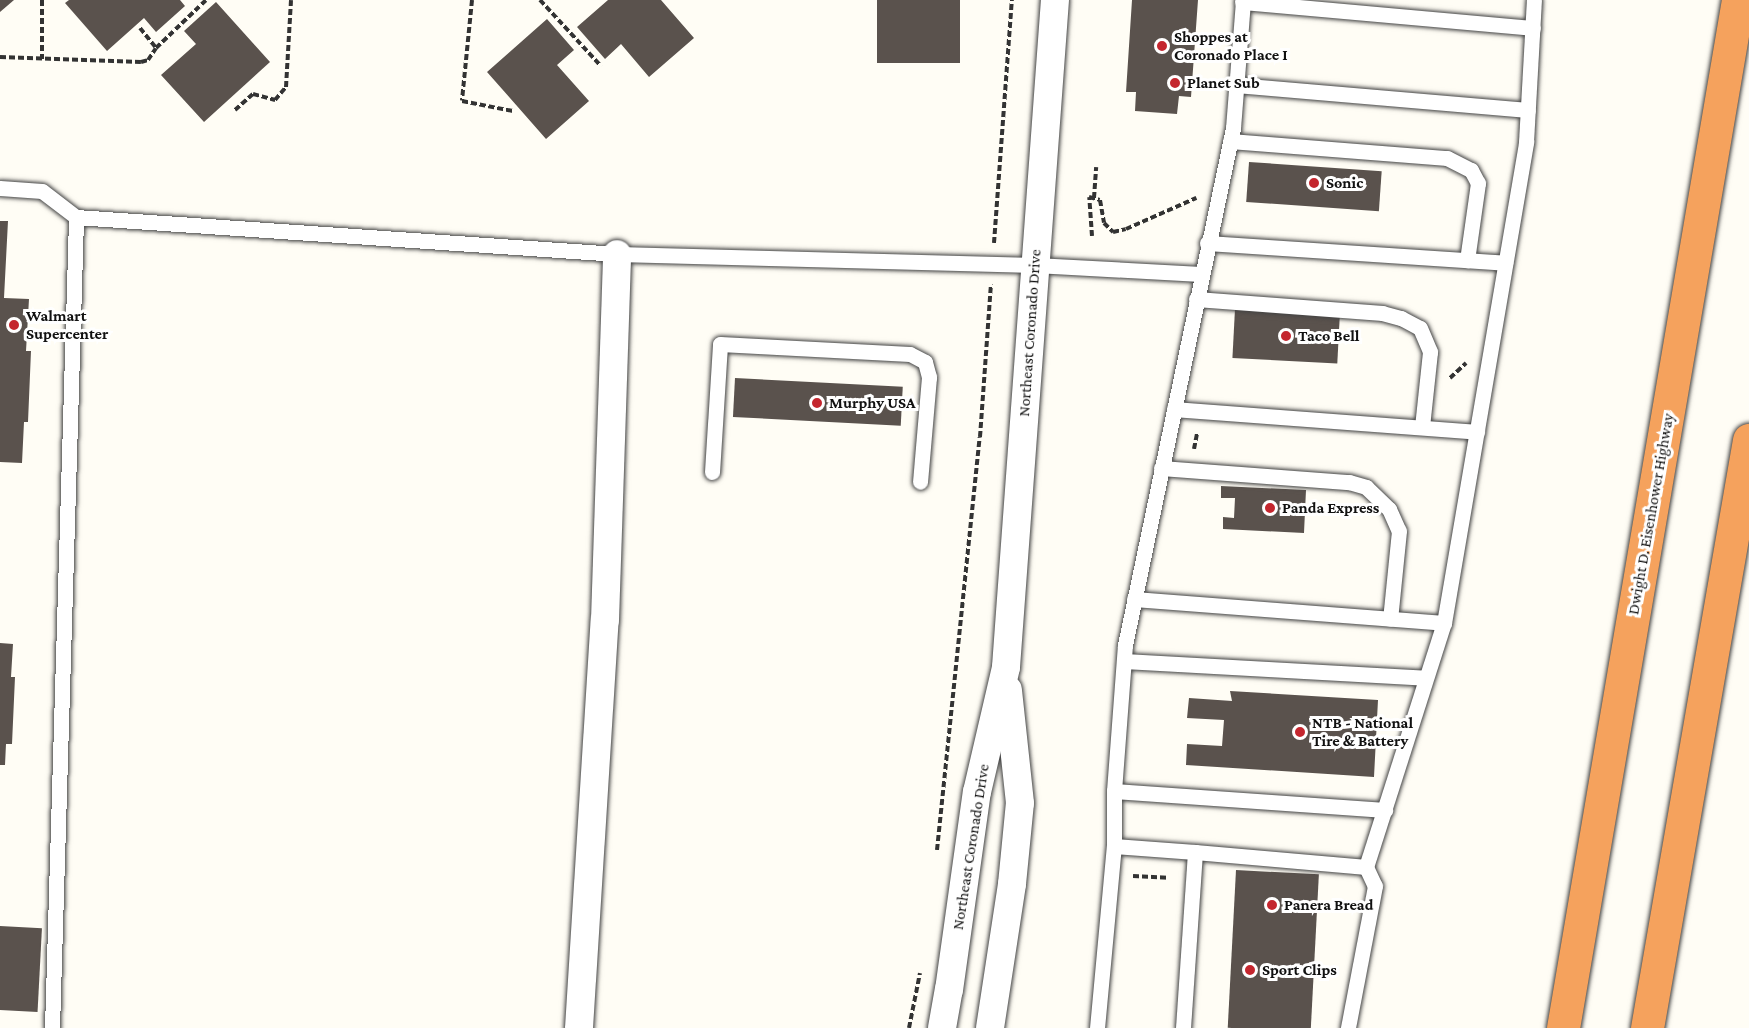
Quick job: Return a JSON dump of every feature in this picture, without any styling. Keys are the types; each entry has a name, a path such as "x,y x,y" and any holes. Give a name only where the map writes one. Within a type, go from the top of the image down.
{"highway":[{"name":"Dwight D. Eisenhower Highway","path":"1563,1028 1738,0"},
{"path":"1647,1028 1749,440"}],"street":[{"name":"Northeast Coronado Drive","path":"942,1028 950,990 977,792 1006,667 1055,0"},
{"path":"579,1028 605,620 617,254"},
{"name":"Northeast Coronado Drive","path":"990,1028 1012,885 1020,803 1006,667"}],"lane":[{"path":"1348,1028 1375,886 1366,867 1444,623 1526,142 1534,0"},
{"path":"1097,1028 1114,846 1114,792 1124,661 1134,599 1230,141 1243,1 1325,5 1533,28"},
{"path":"1236,85 1528,110"},
{"path":"1230,141 1447,158 1471,170 1478,183 1467,260"},
{"path":"0,188 42,191 76,217 617,254 1035,266 1201,274"},
{"path":"52,1028 76,217"},
{"path":"1207,243 1505,263"},
{"path":"1196,299 1382,313 1401,318 1420,328 1430,352 1422,427"},
{"path":"712,472 720,344 744,345 910,354 925,362 929,377 920,482"},
{"path":"1174,409 1477,432"},
{"path":"1161,468 1349,482 1365,487 1389,509 1399,531 1390,619"},
{"path":"1134,599 1444,623"},
{"path":"1124,661 1426,678"},
{"path":"1114,792 1384,810"},
{"path":"1114,846 1366,867"},
{"path":"1183,1028 1195,852"}],"path":[{"path":"42,0 42,58"},
{"path":"0,57 141,62 148,60 156,48 206,0"},
{"path":"235,110 254,94 275,100 286,87 291,0"},
{"path":"472,0 462,101 513,111"},
{"path":"540,0 601,66"},
{"path":"997,202 1012,0"},
{"path":"140,28 156,48"},
{"path":"1094,198 1096,167"},
{"path":"1092,236 1089,197 1100,200 1104,223 1113,232 1197,198"},
{"path":"936,861 980,437 987,335"},
{"path":"1447,380 1468,361"},
{"path":"1127,876 1168,878"},
{"path":"909,1028 921,964"}],"building":[{"path":"0,0 14,0 0,12"},
{"path":"69,0 180,0 185,6 156,32 144,18 107,51 65,3"},
{"path":"608,0 661,0 694,38 649,77 621,44 605,59 577,27"},
{"path":"877,0 960,0 960,63 877,63"},
{"name":"Shoppes at Coronado Place I","path":"1132,0 1198,0 1191,97 1179,96 1177,114 1135,111 1136,92 1126,92"},
{"path":"216,2 270,62 204,122 161,75 196,44 184,31"},
{"path":"547,19 574,50 557,65 589,101 546,139 487,72"},
{"name":"Sonic","path":"1249,162 1382,171 1379,211 1246,202"},
{"name":"Walmart Supercenter","path":"0,221 8,221 4,298 29,299 26,351 31,351 28,422 24,422 22,463 0,462"},
{"name":"Taco Bell","path":"1235,309 1340,314 1337,363 1232,358"},
{"name":"Murphy USA","path":"735,378 903,387 901,426 733,417"},
{"name":"Panda Express","path":"1221,486 1306,490 1304,533 1223,529 1223,517 1234,518 1235,498 1221,498"},
{"path":"0,643 13,644 11,677 15,677 12,744 6,744 5,765 0,765"},
{"name":"NTB - National Tire & Battery","path":"1230,691 1378,700 1374,777 1186,765 1187,744 1222,746 1224,720 1187,718 1189,698 1232,701"},
{"path":"1236,870 1319,874 1311,1028 1228,1028"},
{"path":"0,926 42,928 38,1012 0,1010"}],"place":[{"name":"Shoppes at Coronado Place I","path":"1162,46"},
{"name":"Planet Sub","path":"1175,83"},
{"name":"Sonic","path":"1314,183"},
{"name":"Walmart Supercenter","path":"14,325"},
{"name":"Taco Bell","path":"1286,336"},
{"name":"Murphy USA","path":"817,403"},
{"name":"Panda Express","path":"1270,508"},
{"name":"NTB - National Tire & Battery","path":"1300,732"},
{"name":"Panera Bread","path":"1272,905"},
{"name":"Sport Clips","path":"1250,970"}]}
